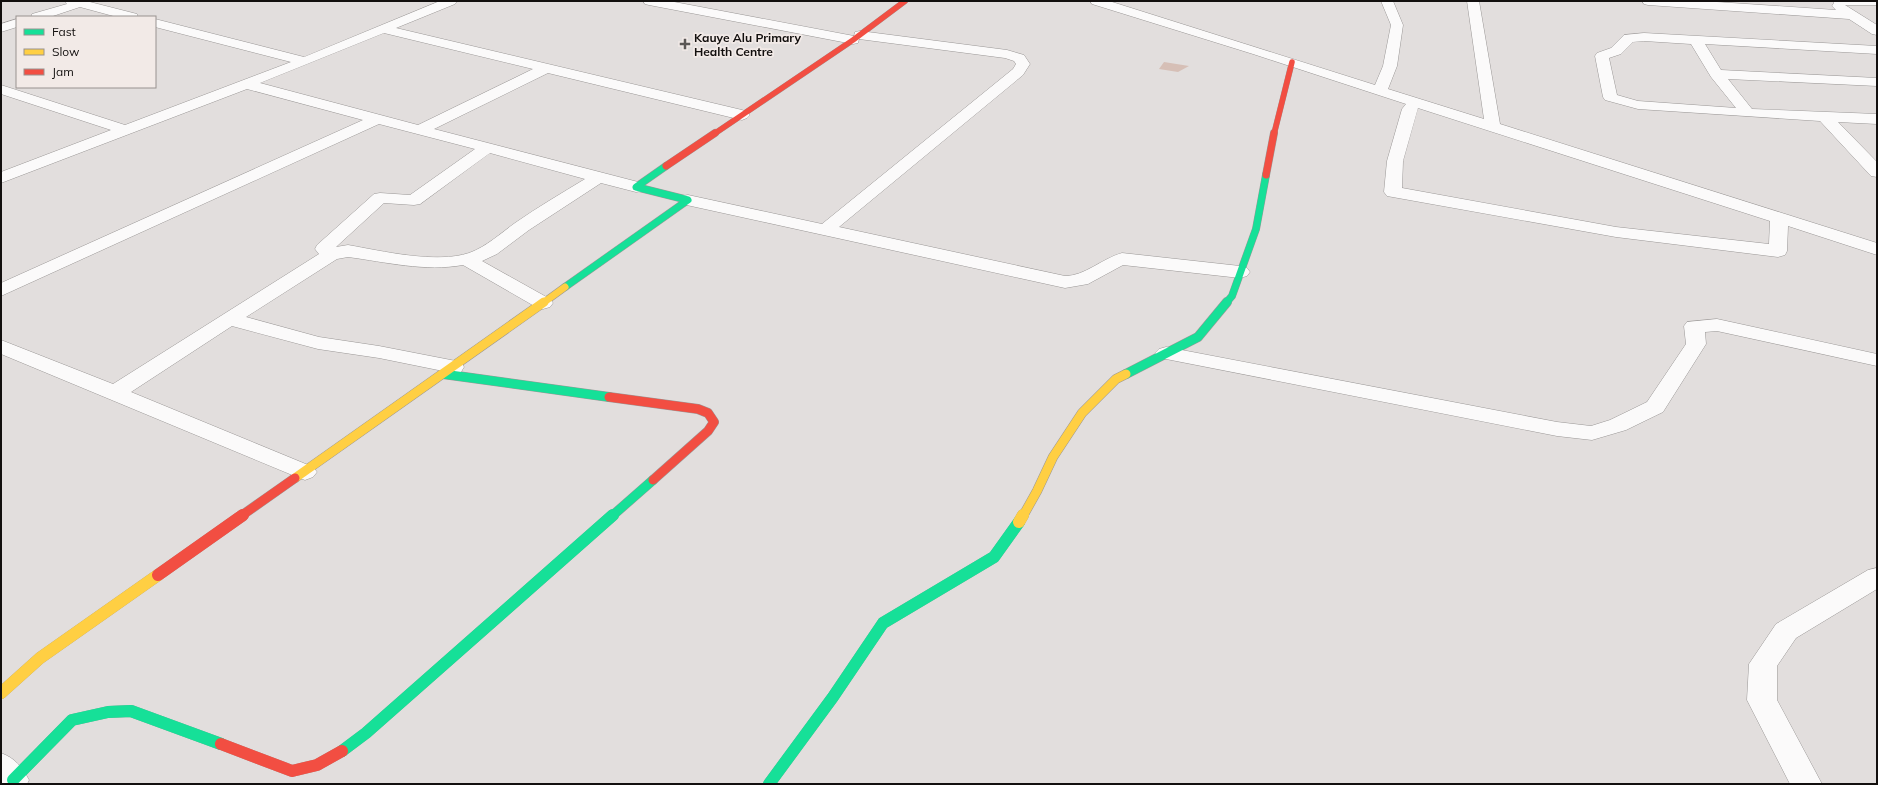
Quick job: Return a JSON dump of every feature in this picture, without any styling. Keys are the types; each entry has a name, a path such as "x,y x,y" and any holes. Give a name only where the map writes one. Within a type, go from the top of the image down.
{"street":[{"path":"415,1 445,4"},
{"path":"649,1 668,2 856,38 1007,54 1018,58 1023,64 1018,72 825,230"},
{"path":"636,187 856,38 905,1"},
{"path":"1096,1 1877,249"},
{"path":"1380,91 1390,66 1397,25 1387,1"},
{"path":"1473,1 1493,128"},
{"path":"1648,1 1850,15"},
{"path":"1830,1 1877,31"},
{"path":"1840,1 1877,1"},
{"path":"40,16 76,2 128,16"},
{"path":"1,178 305,61 445,4"},
{"path":"1,28 16,23"},
{"path":"156,23 305,61"},
{"path":"383,29 742,115"},
{"path":"1877,50 1644,37 1629,38 1616,51 1604,54 1602,56 1610,97 1620,101 1638,105 1748,113 1877,119"},
{"path":"1696,40 1716,74 1748,113"},
{"path":"769,784 883,623 994,557 1012,534 1037,491 1054,457 1082,413 1116,380 1166,352 1198,337 1232,296 1256,229 1273,137 1292,62"},
{"path":"422,130 544,68"},
{"path":"1716,74 1877,82"},
{"path":"246,84 688,200 1065,282 1076,282 1083,280 1113,262 1122,259 1240,272"},
{"path":"3,91 125,130"},
{"path":"1415,103 1410,109 1395,161 1393,192 1616,232 1778,252 1779,217"},
{"path":"1824,116 1877,172"},
{"path":"1,290 378,118"},
{"path":"331,254 324,249 380,198 414,200 489,147"},
{"path":"114,393 331,254 348,251 420,262 451,262 473,258 490,250 523,226 599,177"},
{"path":"1,693 40,658 543,304 688,200"},
{"path":"466,259 543,304"},
{"path":"8,777 72,720 108,712 130,711 292,771 317,766 341,752 366,733 708,431 714,422 708,413 698,409 448,370 379,352 318,343 229,319"},
{"path":"1166,352 1557,429 1592,433 1618,425 1655,407 1696,344 1694,326 1717,325 1877,360"},
{"path":"1,346 305,472"},
{"path":"1806,784 1762,700 1763,664 1786,631 1877,577"}],"shaded area":[{"path":"1164,62 1189,66 1178,72 1159,69"}],"traffic: fast":[{"path":"565,287 688,200 636,187 666,166"},
{"path":"1126,374 1198,337 1232,296 1256,229 1266,175"},
{"path":"443,374 609,397"},
{"path":"342,751 366,733 653,480"},
{"path":"769,784 833,697 883,623 994,557 1019,522"},
{"path":"13,780 72,720 108,712 131,711 221,744"}],"traffic: slow":[{"path":"295,478 565,287"},
{"path":"1019,522 1037,491 1053,457 1082,413 1116,379 1126,374"},
{"path":"1,693 40,658 158,575"}],"traffic: jam":[{"path":"666,166 853,40 905,1"},
{"path":"1266,175 1273,137 1292,62"},
{"path":"609,397 698,409 708,413 714,422 708,431 653,480"},
{"path":"158,575 295,478"},
{"path":"221,744 292,771 317,765 342,751"}],"place":[{"name":"Kauye Alu Primary Health Centre","path":"685,44"}]}
